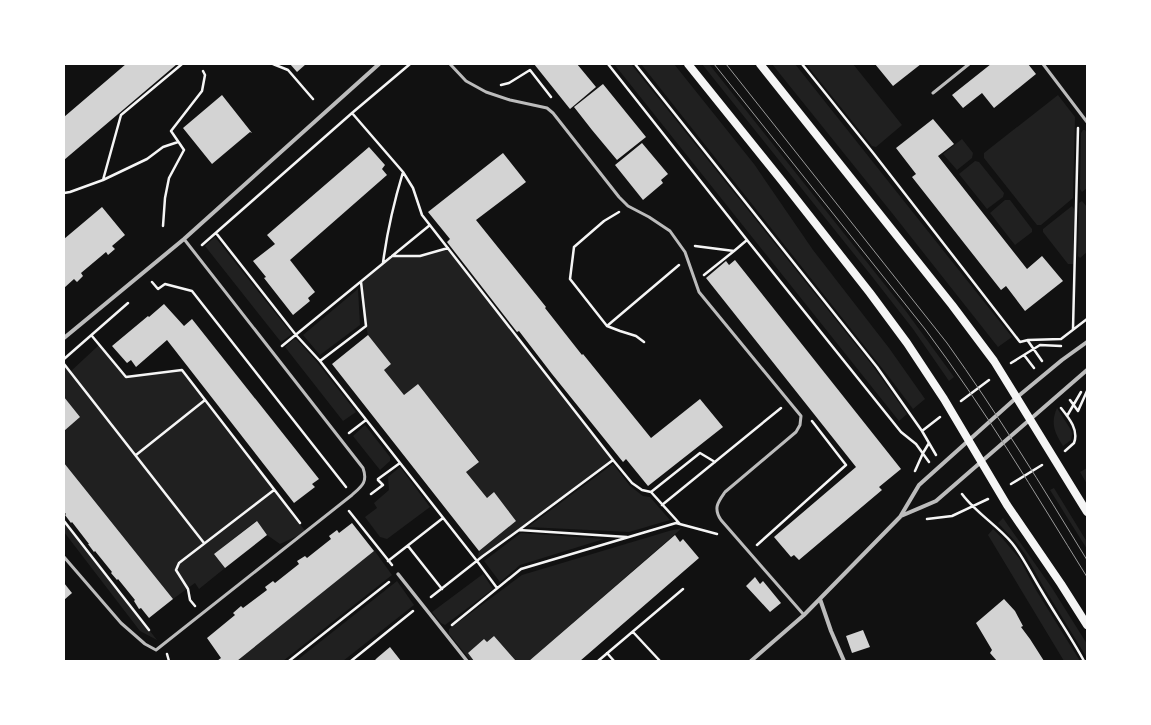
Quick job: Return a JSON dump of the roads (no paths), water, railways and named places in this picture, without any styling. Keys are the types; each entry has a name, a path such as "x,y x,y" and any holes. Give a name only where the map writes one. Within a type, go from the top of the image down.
{"main road":[{"path":"688,64 870,293 907,343 944,399 1007,505 1087,625"},
{"path":"760,64 952,305 994,361 1087,512"}],"street":[{"path":"64,338 184,239 379,64"},
{"path":"751,661 820,600 900,516 919,485 1016,398 1062,360 1087,342"},
{"path":"900,516 936,501 1087,370"},
{"path":"398,574 467,661"},
{"path":"820,600 844,661"}],"lane":[{"path":"450,64 466,81 486,92 510,100 547,108 553,113 619,197 628,206 649,216 670,231 680,245 687,259 699,292 801,416 800,425 796,432 725,492 717,507 717,514 720,520 804,615"},
{"path":"933,93 969,64"},
{"path":"1043,64 1087,122"},
{"path":"64,557 121,623 145,644 156,650 352,496 363,485 365,477 363,468 195,251 184,239"}],"tram line":[{"path":"714,64 925,329 947,359 1009,451 1087,577"},
{"path":"726,64 966,369 1036,477 1087,560"}]}
